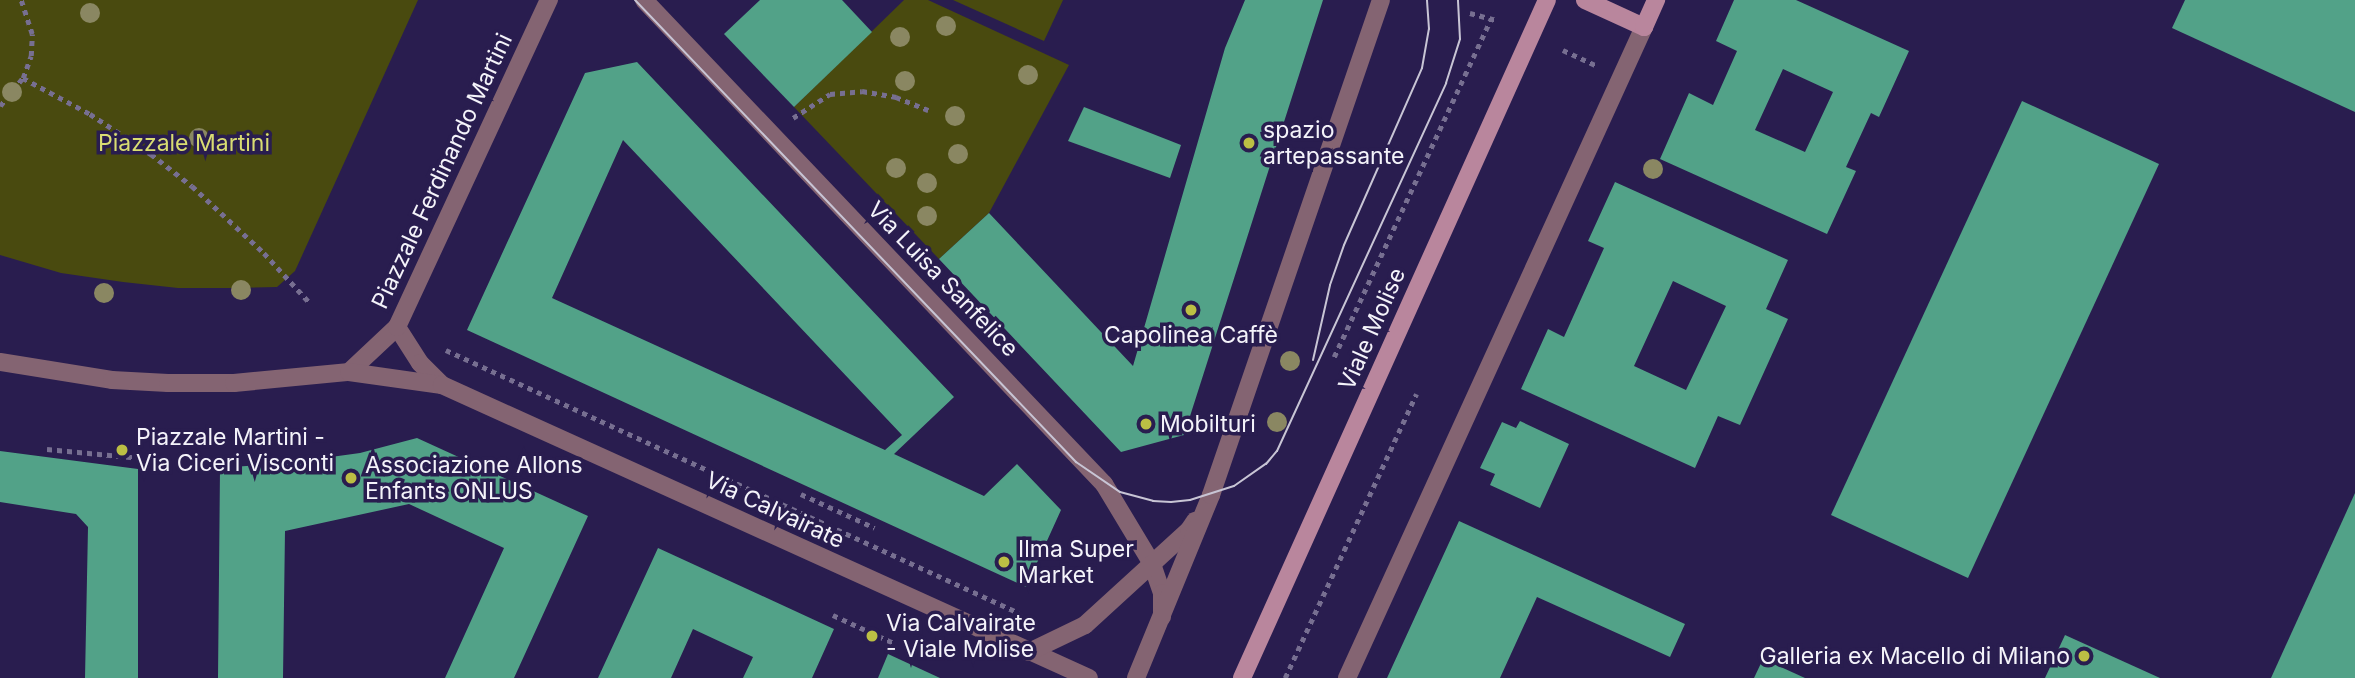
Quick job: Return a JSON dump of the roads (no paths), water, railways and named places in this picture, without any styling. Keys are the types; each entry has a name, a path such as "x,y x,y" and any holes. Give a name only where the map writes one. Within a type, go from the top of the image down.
{"main road":[{"name":"Viale Molise","path":"1242,678 1547,0"},
{"path":"1586,0 1644,27 1657,0"}],"street":[{"name":"Piazzale Ferdinando Martini","path":"349,372 397,327 549,0"},
{"name":"Via Luisa Sanfelice","path":"644,0 1104,484 1152,564 1163,593 1162,617"},
{"path":"1136,678 1211,495 1381,0"},
{"path":"1348,678 1644,27"},
{"name":"Via Calvairate","path":"397,327 420,363 442,385"},
{"path":"0,362 112,380 168,383 234,383 349,372"},
{"name":"Via Calvairate","path":"349,372 442,385 1089,678"},
{"path":"1029,652 1085,625 1189,530 1211,495"}],"tram line":[{"path":"635,0 1076,462 1120,492 1153,501 1171,502 1190,500 1234,486 1266,464 1277,451 1446,83 1460,39 1458,0"},
{"path":"1313,360 1330,285 1344,245 1422,68 1429,29 1427,0"}],"place":[{"name":"spazio artepassante","path":"1249,143"},
{"name":"Capolinea Caffè","path":"1191,310"},
{"name":"Mobilturi","path":"1146,424"},
{"name":"Piazzale Martini - Via Ciceri Visconti","path":"122,450"},
{"name":"Associazione Allons Enfants ONLUS","path":"351,478"},
{"name":"Ilma Super Market","path":"1004,562"},
{"name":"Via Calvairate - Viale Molise","path":"872,636"},
{"name":"Galleria ex Macello di Milano","path":"2084,656"}],"park label":[{"name":"Piazzale Martini","path":"184,143"}]}
